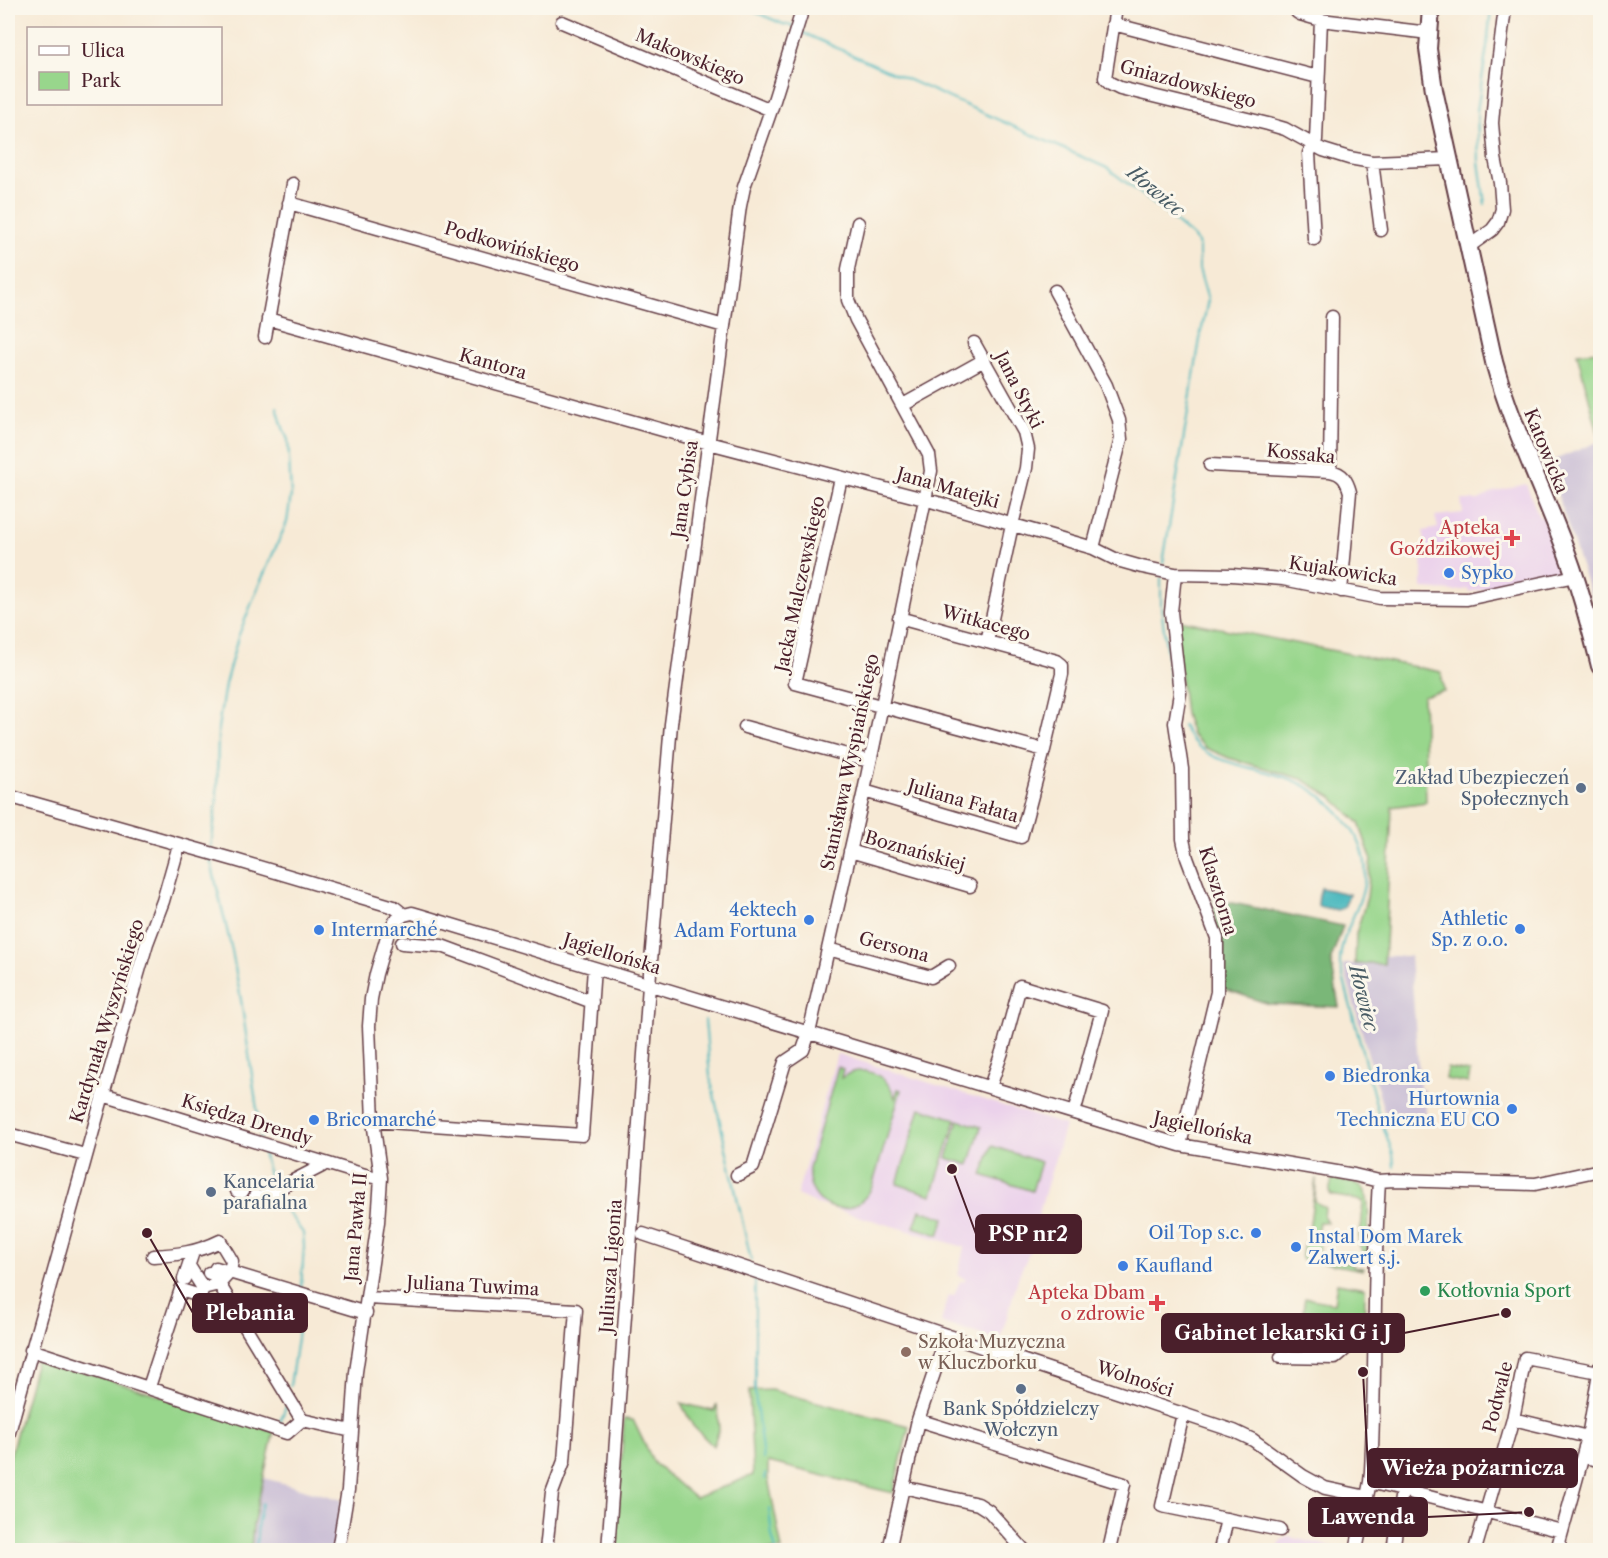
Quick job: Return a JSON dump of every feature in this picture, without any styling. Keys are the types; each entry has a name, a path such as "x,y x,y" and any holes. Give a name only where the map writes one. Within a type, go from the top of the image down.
{"main road":[{"name":"Katowicka","path":"1431,8 1428,49 1430,70 1494,362 1503,397 1575,576 1600,666"}],"street":[{"name":"Jana Cybisa","path":"649,984 671,724 740,206 744,187 803,8"},
{"name":"Gniazdowskiego","path":"1116,8 1105,78 1110,83 1120,88 1285,129 1313,145"},
{"path":"1297,8 1300,14 1321,20 1429,33"},
{"path":"1468,247 1492,230 1498,222 1502,209 1492,123 1505,8"},
{"path":"1314,239 1310,153 1316,140 1321,20"},
{"name":"Makowskiego","path":"562,22 771,110"},
{"path":"1113,24 1318,77"},
{"path":"1313,145 1340,155 1372,162 1449,159"},
{"path":"1372,162 1381,230"},
{"path":"265,337 293,184"},
{"name":"Podkowińskiego","path":"289,202 724,326"},
{"name":"Stanisława Wyspiańskiego","path":"809,1033 864,791 930,471 929,455 856,320 848,300 848,269 858,223"},
{"path":"1054,291 1106,385 1119,420 1121,439 1093,548"},
{"path":"1330,471 1332,317"},
{"name":"Kantora","path":"268,319 709,443"},
{"name":"Jana Styki","path":"974,342 1024,432 1028,449 1026,468 987,642"},
{"path":"903,405 984,360"},
{"name":"Jana Matejki","path":"709,443 924,499 1093,548 1117,560 1175,574"},
{"name":"Kossaka","path":"1210,465 1330,471 1337,472 1346,480 1350,492 1341,591"},
{"name":"Jacka Malczewskiego","path":"841,478 795,683 880,706"},
{"name":"Kujakowicka","path":"1175,574 1232,574 1283,579 1380,598 1467,599 1575,576"},
{"name":"Klasztorna","path":"1175,574 1171,612 1180,693 1175,723 1182,769 1183,839 1187,858 1217,938 1217,992 1180,1145"},
{"name":"Witkacego","path":"899,618 1062,664"},
{"name":"Juliana Fałata","path":"864,791 1021,837 1044,750 1062,674 1062,664"},
{"path":"880,706 1044,750"},
{"path":"745,727 869,761"},
{"path":"8,796 394,907 404,915"},
{"name":"Kardynała Wyszyńskiego","path":"8,1436 85,1155 147,943 163,901 179,845"},
{"name":"Boznańskiej","path":"850,851 970,886"},
{"name":"Jagiellońska","path":"404,915 412,913 419,915 1180,1145 1379,1181 1535,1184 1600,1170"},
{"name":"Jana Pawła II","path":"338,1551 348,1490 356,1372 378,1222 381,1178 373,1121 369,1026 371,999 388,933 395,921 404,915"},
{"path":"402,943 442,946 592,1002"},
{"name":"Gersona","path":"828,948 931,977 949,966"},
{"path":"373,1121 582,1135 594,968"},
{"name":"Juliusza Ligonia","path":"608,1551 649,984"},
{"path":"990,1088 1020,986 1102,1011 1074,1113"},
{"path":"737,1175 753,1167 785,1062 803,1050 809,1033"},
{"name":"Księdza Drendy","path":"103,1095 368,1176 381,1178"},
{"path":"8,1134 85,1155"},
{"path":"245,1193 260,1198 322,1166 323,1162"},
{"path":"1356,1551 1370,1482 1379,1181"},
{"name":"Wolności","path":"643,1234 1234,1431 1253,1440 1303,1476 1325,1488 1367,1497"},
{"path":"153,1256 194,1252 222,1238"},
{"path":"183,1286 200,1296 222,1238"},
{"path":"222,1238 232,1261 230,1272"},
{"path":"149,1388 194,1252"},
{"path":"194,1252 211,1270 302,1420 352,1431"},
{"path":"189,1266 204,1288"},
{"path":"211,1270 230,1272 366,1313"},
{"name":"Juliana Tuwima","path":"368,1298 576,1310 564,1461 552,1493 546,1551"},
{"path":"889,1551 918,1420 947,1335"},
{"path":"1281,1357 1335,1358 1350,1345 1375,1345"},
{"path":"31,1350 287,1433 302,1420"},
{"name":"Podwale","path":"1475,1551 1513,1419 1525,1358 1600,1369"},
{"path":"1557,1551 1587,1442 1598,1391 1600,1369"},
{"path":"1183,1414 1162,1506 1280,1530"},
{"path":"1513,1419 1587,1442"},
{"path":"918,1420 1124,1484 1110,1546 1106,1551"},
{"path":"1587,1442 1589,1458 1600,1460"},
{"path":"1370,1482 1563,1528"},
{"path":"903,1486 978,1504 989,1511 1024,1551"},
{"path":"1393,1551 1402,1491"},
{"path":"1220,1551 1227,1519"}],"shaded area":[{"path":"1600,441 1600,623 1547,463"},
{"path":"1526,484 1539,517 1543,517 1565,573 1469,592 1468,589 1455,591 1422,589 1422,550 1426,547 1423,531 1438,528 1435,516 1463,513 1461,500 1479,500 1493,492"},
{"path":"1384,956 1410,956 1420,1089 1425,1090 1426,1114 1384,1112 1343,964 1383,964"},
{"path":"837,1054 1065,1125 1030,1251 1019,1275 1000,1340 941,1323 948,1295 954,1296 960,1281 964,1282 966,1279 958,1276 964,1247 817,1204 797,1195"},
{"path":"264,1478 342,1500 334,1550 251,1550 253,1525"},
{"path":"1289,1537 1347,1550 1277,1550 1282,1540"}],"green space":[{"path":"1600,351 1600,440 1577,353"},
{"path":"1174,619 1441,672 1444,691 1423,696 1426,802 1392,807 1384,964 1355,964 1356,934 1367,897 1371,858 1359,823 1332,797 1302,779 1229,758 1206,748 1192,735 1185,714"},
{"path":"1213,899 1343,926 1331,959 1339,1007 1269,1004 1224,989"},
{"path":"838,1067 843,1069 841,1078 858,1071 874,1073 887,1083 895,1098 898,1089 901,1090 872,1187 864,1199 854,1206 843,1208 832,1207 822,1202 814,1194 809,1168"},
{"path":"1447,1068 1470,1072 1468,1083 1445,1079"},
{"path":"920,1108 956,1119 932,1195 897,1184"},
{"path":"958,1120 981,1127 969,1165 947,1158"},
{"path":"992,1146 1041,1162 1032,1191 982,1175"},
{"path":"1316,1178 1315,1201 1325,1208 1324,1217 1327,1222 1319,1222 1316,1240 1320,1242 1317,1256 1350,1263 1364,1268 1363,1270 1301,1259 1304,1242 1307,1242 1308,1238"},
{"path":"1600,1178 1600,1214 1593,1215 1590,1179"},
{"path":"1334,1179 1355,1183 1365,1191 1368,1208 1367,1254 1361,1249 1359,1242 1363,1201 1331,1195 1329,1192"},
{"path":"920,1210 945,1218 939,1235 914,1227"},
{"path":"1337,1283 1365,1288 1364,1339 1359,1342 1298,1337 1305,1298 1334,1303"},
{"path":"37,1357 274,1431 253,1525 251,1550 8,1550 8,1464"},
{"path":"771,1390 909,1426 893,1493 768,1462 768,1478 782,1550 616,1550 624,1419 633,1420 654,1463 695,1498 753,1475 749,1391"},
{"path":"681,1403 714,1411 717,1404 719,1430 713,1446 693,1426"}],"water":[{"path":"1321,888 1349,894 1344,908 1338,910 1320,907 1318,905"}],"waterway":[{"name":"Iłowiec","path":"746,8 793,26"},
{"path":"1485,204 1479,162 1477,111 1491,8"},
{"name":"Iłowiec","path":"801,32 1107,168 1148,199 1198,243 1199,269 1208,300 1163,563"},
{"path":"211,848 217,797 218,728 225,684 238,637 287,522 291,495 288,440 277,407"},
{"name":"Iłowiec","path":"1161,578 1161,606 1172,694"},
{"name":"Iłowiec","path":"1183,725 1191,739 1215,757 1279,775 1308,787 1339,813 1358,840 1364,857 1365,877 1359,902 1344,939 1340,965 1378,1112 1393,1154 1394,1167"},
{"path":"210,858 241,1000 261,1137"},
{"path":"705,1020 710,1077 751,1260"},
{"path":"263,1152 272,1187"},
{"path":"276,1196 303,1233 301,1288"},
{"path":"755,1278 755,1394 763,1459"},
{"path":"290,1386 300,1298"},
{"path":"279,1425 286,1406"},
{"path":"765,1474 765,1479"},
{"path":"256,1550 262,1503"},
{"path":"769,1509 776,1550"}],"place":[{"name":"Apteka Goździkowej","path":"1512,538"},
{"name":"Sypko","path":"1449,573"},
{"name":"Zakład Ubezpieczeń Społecznych","path":"1581,788"},
{"name":"4ektech Adam Fortuna","path":"809,920"},
{"name":"Athletic Sp. z o.o.","path":"1520,929"},
{"name":"Intermarché","path":"319,930"},
{"name":"Biedronka","path":"1330,1076"},
{"name":"Hurtownia Techniczna EU CO","path":"1512,1109"},
{"name":"Bricomarché","path":"314,1120"},
{"name":"PSP nr2","path":"952,1169"},
{"name":"Kancelaria parafialna","path":"211,1192"},
{"name":"Plebania","path":"147,1233"},
{"name":"Oil Top s.c.","path":"1256,1233"},
{"name":"Instal Dom Marek Zalwert s.j.","path":"1296,1247"},
{"name":"Kaufland","path":"1123,1266"},
{"name":"Kotłovnia Sport","path":"1425,1291"},
{"name":"Apteka Dbam o zdrowie","path":"1157,1303"},
{"name":"Gabinet lekarski G i J","path":"1506,1313"},
{"name":"Szkoła Muzyczna w Kluczborku","path":"906,1352"},
{"name":"Wieża pożarnicza","path":"1363,1372"},
{"name":"Bank Spółdzielczy Wołczyn","path":"1021,1389"},
{"name":"Lawenda","path":"1529,1512"}]}
